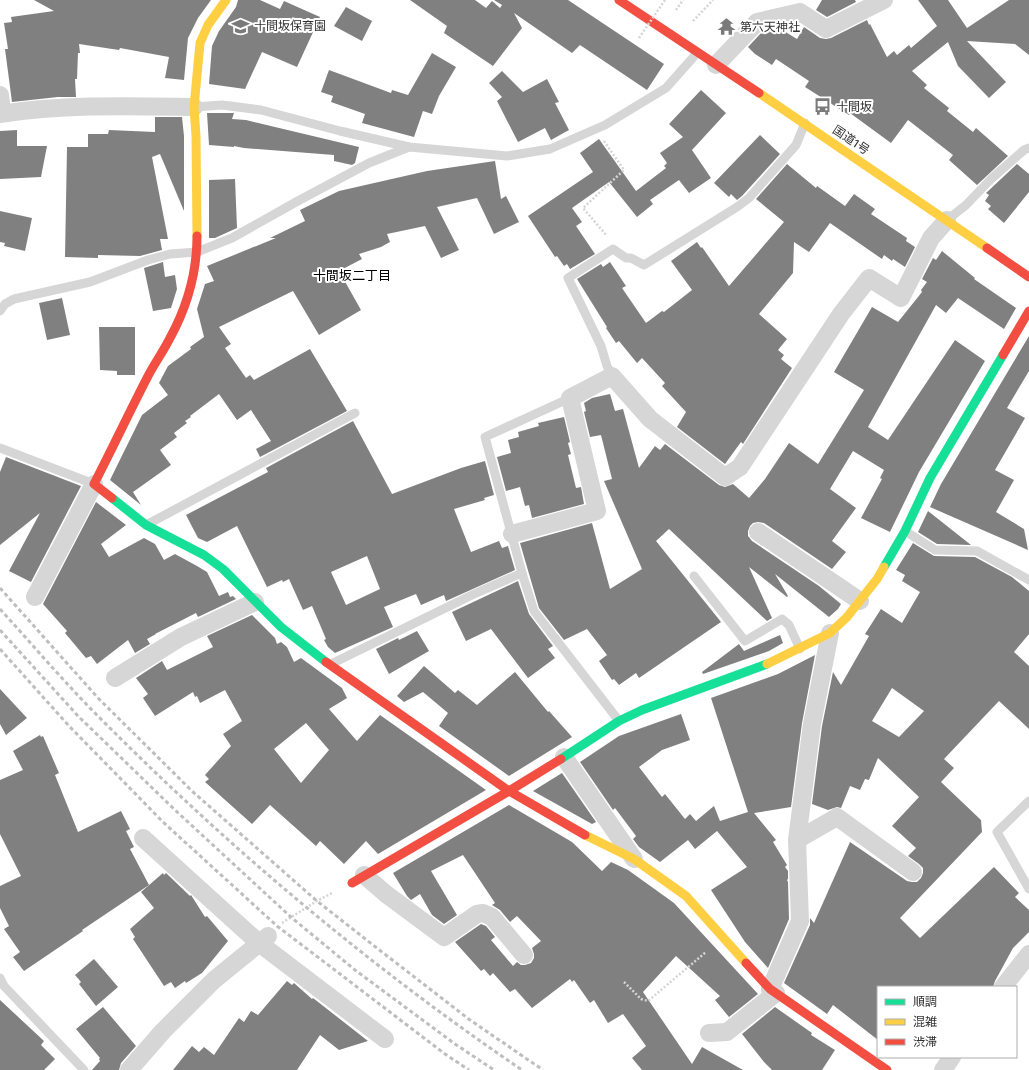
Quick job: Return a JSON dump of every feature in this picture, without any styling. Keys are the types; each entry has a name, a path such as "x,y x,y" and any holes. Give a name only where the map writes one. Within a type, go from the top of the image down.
{"main road":[{"path":"226,0 208,25 200,43 194,106 196,136 197,252 192,283 183,310 171,337 148,376 94,484 146,525 204,555 223,569 281,627 329,664 510,791 572,828 634,859 686,896 773,991 887,1070"},
{"name":"国道1号","path":"619,0 805,123 1029,277"},
{"path":"358,879 510,791 619,720 642,710 774,662 800,650 830,633 847,617 877,579 905,531 930,478 1029,311"}],"street":[{"path":"716,65 757,22 800,12 826,29 884,0"},
{"path":"0,95 1,113 51,108 194,106"},
{"path":"512,534 597,511 570,398 612,376 650,419 725,477 740,467 841,314 869,278 901,298 932,238 947,220"},
{"path":"35,598 94,484"},
{"path":"758,532 860,601"},
{"path":"115,678 181,637 255,602"},
{"path":"709,1033 726,1032 773,991 800,921 797,840 812,724 830,633"},
{"path":"564,757 634,859"},
{"path":"797,840 837,817 913,872"},
{"path":"143,838 385,1039"},
{"path":"358,879 386,894 444,937 476,914 483,913 492,917 524,955"},
{"path":"129,1070 163,1031 214,980 264,939"},
{"path":"1004,986 1029,954"},
{"path":"943,1070 951,1058"}],"lane":[{"path":"194,106 222,105 261,110 340,131 409,147 507,156 550,150 605,125 666,88 697,53"},
{"path":"612,376 607,366 601,346 568,278 613,249 626,258 631,258 644,265 737,207 749,198 796,145 805,123"},
{"path":"0,311 5,304 14,299 90,282 148,260 170,254 197,252 232,238 363,167 409,147"},
{"path":"947,220 966,205 991,179 1024,150 1029,148"},
{"path":"570,398 485,437 534,612 619,720"},
{"path":"146,525 355,413"},
{"path":"0,448 94,484"},
{"path":"905,531 935,550 977,551 1029,580"},
{"path":"329,664 474,594 522,573"},
{"path":"694,576 745,641 782,619 789,625 800,650"},
{"path":"1029,801 997,832 1029,889"},
{"path":"0,978 4,986 84,1070"}],"path":[{"path":"639,38 665,0"},
{"path":"676,10 683,0"},
{"path":"693,22 713,0"},
{"path":"596,129 624,170 584,208 613,244 613,249"},
{"path":"264,939 277,926 317,901 358,879"},
{"path":"624,982 641,999 648,1001 724,937"}],"building":[{"path":"34,0 211,0 198,18 188,38 184,80 165,78 169,57 120,48 119,50 79,44 80,53 78,53 77,79 75,79 76,97 58,97 12,102 5,49 8,49 4,23 12,22 11,17 54,11"},
{"path":"238,0 260,0 280,9 284,1 320,17 297,67 262,52 245,89 209,84 212,46 219,31 236,7"},
{"path":"410,0 475,0 486,8 492,1 500,8 502,5 494,0 568,0 664,64 647,90 580,45 572,53 514,13 522,28 493,66 444,33 447,26"},
{"path":"822,0 855,0 856,2 827,17 816,10"},
{"path":"918,0 948,0 967,28 1009,0 1029,0 1029,55 1015,44 967,41 1006,82 989,98 958,66 948,42 912,71 927,85 924,88 949,108 947,111 973,132 976,128 1008,156 977,185 949,160 953,155 908,120 891,143 850,113 849,115 805,87 809,81 776,59 772,65 755,54 748,47 763,31 779,28 797,39 804,27 820,38 826,39 867,20 887,57 894,51 897,55 909,45 911,48 937,26"},
{"path":"346,7 372,21 362,41 334,26"},
{"path":"432,53 456,67 439,96 432,114 423,111 414,137 362,123 365,114 331,102 333,96 321,92 329,70 391,93 392,90 408,95"},
{"path":"502,71 523,92 547,79 559,102 555,103 569,130 551,140 545,128 518,142 497,101 502,97 489,83"},
{"path":"701,90 726,113 692,150 711,178 689,193 679,180 650,200 653,204 637,217 609,182 572,208 582,222 576,226 595,254 570,269 567,264 564,266 557,256 555,257 528,216 593,172 580,153 599,139 636,191 666,168 664,166 667,163 660,153 683,137 669,124"},
{"path":"207,113 234,113 232,119 246,120 359,147 355,163 352,165 334,161 334,155 209,145"},
{"path":"155,117 182,117 184,136 184,211 160,154 152,157 168,239 160,239 162,250 140,256 98,255 98,258 65,257 67,147 88,147 88,134 108,134 109,130 155,132"},
{"path":"17,130 17,146 47,146 41,177 0,179 0,131"},
{"path":"760,135 780,154 742,196 737,200 731,194 729,197 714,183"},
{"path":"495,161 501,199 506,196 519,222 494,234 477,198 437,207 459,250 441,258 425,226 387,234 390,242 381,247 359,254 362,259 339,271 361,310 319,335 293,291 219,327 231,344 225,348 246,378 250,375 254,380 310,349 347,411 260,457 256,449 271,441 251,410 237,420 219,394 190,416 191,417 185,421 187,423 174,433 177,437 160,450 171,465 133,492 141,505 110,480 142,415 168,395 159,383 168,366 204,337 197,309 205,284 214,281 207,266 276,238 270,238 305,221 300,210 339,191 427,171"},
{"path":"787,164 816,188 817,186 845,206 854,194 875,209 871,214 907,238 906,241 915,247 905,267 893,259 892,261 884,255 882,259 830,223 809,252 794,242 793,273 759,314 787,339 778,350 784,355 781,359 792,368 743,444 741,442 725,464 677,427 686,412 662,386 665,383 642,358 637,363 619,341 616,343 577,279 601,264 603,267 610,262 626,286 622,288 646,323 662,311 664,312 692,290 671,261 697,242 729,286 784,222 756,199"},
{"path":"1017,164 1029,174 1029,192 1004,223 988,209 991,206 985,201 989,195 986,193"},
{"path":"235,179 237,228 215,238 209,238 209,180"},
{"path":"0,211 32,218 25,251 4,246 5,243 0,242"},
{"path":"942,251 975,278 974,279 1016,308 1004,329 958,298 946,313 936,305 868,427 888,440 955,340 985,361 919,472 890,532 861,518 882,479 880,478 884,470 853,451 830,489 856,508 832,541 846,552 832,569 764,523 753,523 748,531 748,536 752,541 819,586 841,604 838,609 829,617 775,574 788,596 787,597 749,567 772,618 767,621 669,529 656,541 721,622 639,678 636,673 619,685 614,679 612,680 599,661 607,655 587,629 564,640 539,608 520,543 592,523 610,589 642,569 604,481 612,479 601,435 590,437 584,412 586,411 584,403 592,398 610,394 615,411 623,409 639,468 655,446 660,450 665,444 719,485 725,487 733,484 749,498 765,479 789,443 818,464 864,390 834,372 872,307 898,322 922,292 921,290 927,282 922,279 933,258 936,260"},
{"path":"163,262 165,277 175,275 177,289 171,308 153,311 144,268"},
{"path":"62,298 70,335 47,340 39,303"},
{"path":"99,327 135,327 135,375 117,375 117,371 100,370"},
{"path":"1029,336 1029,371 1007,408 1025,418 995,470 1014,480 996,512 1024,529 1028,550 930,507 941,484"},
{"path":"564,417 570,442 568,443 571,454 568,455 576,488 581,487 584,504 532,518 529,505 525,506 520,487 506,491 497,457 511,453 508,440 519,437 518,432 539,426 538,423"},
{"path":"353,421 392,494 461,468 485,461 494,495 484,498 485,500 454,509 471,552 499,541 502,548 508,546 515,570 446,601 444,595 421,605 416,594 384,607 393,627 335,653 328,647 324,640 326,639 312,606 303,610 289,579 283,582 282,580 267,587 237,526 207,542 198,538 186,515 268,472 266,468","holes":["367,556 380,589 346,605 331,572"]},
{"path":"6,457 81,486 31,582 9,571 40,513 0,545 0,472"},
{"path":"96,502 126,525 101,544 109,557 144,538 155,544 164,560 175,554 207,572 219,596 228,592 230,597 233,596 236,599 198,617 196,613 155,634 147,639 150,644 135,653 128,640 97,664 91,656 86,658 65,633 67,631 43,604"},
{"path":"928,511 971,545 937,544 918,532"},
{"path":"913,543 934,556 975,557 1012,577 1029,591 1029,634 1014,652 1029,666 1029,729 999,701 944,759 954,768 941,782 981,820 982,832 900,918 920,938 994,867 1019,893 1015,897 1029,910 1029,932 1013,948 993,986 877,986 877,1039 833,1005 827,1014 784,983 810,925 810,918 814,923 850,842 907,881 917,882 923,873 923,868 908,856 916,848 892,826 919,797 878,758 869,780 865,779 860,790 850,786 841,808 837,807 828,810 812,804 822,726 833,672 841,685 869,636 865,634 881,609 902,623 920,592 902,581 905,575 896,570","holes":["892,688 924,711 899,737 872,721"]},
{"path":"518,581 529,614 553,646 548,649 555,658 528,678 491,629 466,641 452,612"},
{"path":"252,615 275,638 277,644 281,642 287,647 294,662 301,658 342,688 347,698 329,709 357,741 380,715 486,790 378,854 366,841 344,864 320,841 316,846 270,805 252,824 205,782 209,779 205,775 231,746 223,734 242,721 225,690 200,703 197,696 195,697 193,692 155,716 143,698 148,694 136,678 162,661 167,670 213,647 207,636","holes":["306,723 329,750 301,783 274,749"]},
{"path":"417,631 429,651 389,674 376,649 398,638 399,640"},
{"path":"780,635 783,643 769,651 703,674 702,672 739,644 744,651"},
{"path":"815,655 802,723 791,807 754,813 776,840 773,842 787,865 785,867 788,871 789,919 768,968 745,942 711,890 747,867 717,831 695,849 688,840 660,862 639,847 633,839 636,836 615,808 613,810 580,762 619,736 681,714 690,740 662,750 639,767 662,797 665,794 685,819 690,814 696,821 714,806 720,821 748,812 711,698 778,674"},
{"path":"424,666 455,693 458,690 477,705 515,672 548,712 549,711 572,737 509,776 439,726 448,713 423,692 404,702 397,696"},
{"path":"0,689 27,718 6,735 0,724"},
{"path":"40,735 41,737 43,736 59,773 55,775 78,832 121,811 130,829 126,831 134,847 130,849 149,885 24,971 13,957 20,952 4,929 9,926 0,908 0,886 21,876 0,834 0,780 23,770 13,751"},
{"path":"562,773 596,822 592,824 533,791"},
{"path":"509,805 572,842 602,871 611,862 628,870 674,903 758,994 729,1017 715,1000 720,996 676,956 643,992 692,1064 702,1047 743,1070 642,1070 632,1058 646,1046 623,1014 608,1023 594,1000 590,1003 574,980 572,982 570,979 532,1008 515,989 510,992 493,973 490,976 484,969 481,971 455,942 481,924 486,926 495,937 491,940 513,966 517,962 521,965 531,963 534,958 532,948 541,941 517,916 510,922 500,910 492,905 495,903 463,855 431,871 457,915 444,924 432,915 420,894 411,900 407,896 393,873"},
{"path":"163,873 164,875 166,873 190,896 191,895 205,917 207,916 228,941 202,973 186,983 185,981 175,988 171,982 164,986 133,939 135,937 130,929 154,908 141,892"},
{"path":"94,959 118,987 96,1006 79,984 81,982 75,975"},
{"path":"287,981 292,985 294,983 312,999 313,998 368,1041 339,1050 320,1035 297,1070 173,1070 192,1046 199,1052 204,1047 214,1055 239,1018 244,1022 251,1011 258,1015"},
{"path":"0,1000 44,1041 41,1045 55,1059 44,1070 0,1070"},
{"path":"103,1007 136,1046 121,1063 119,1070 92,1070 100,1061 100,1058 76,1029"},
{"path":"775,1007 812,1033 811,1035 835,1050 822,1070 772,1070 742,1034"}],"railway":[{"path":"0,588 98,698 193,792 317,901 470,1020 543,1070"},
{"path":"0,609 90,708 140,758 191,806 297,900 407,988 522,1070"},
{"path":"0,630 78,716 175,810 292,918 355,970 455,1044 494,1070"},
{"path":"0,649 69,726 163,822 277,926 445,1054 469,1070"}],"traffic: fast":[{"path":"884,567 905,531 930,478 1003,355"},
{"path":"112,498 146,525 204,555 223,569 281,627 326,662"},
{"path":"561,759 619,721 642,710 767,664"}],"traffic: slow":[{"path":"197,236 196,136 194,107 200,43 208,25 226,0"},
{"path":"759,93 987,248"},
{"path":"767,664 830,633 847,617 877,579 884,567"},
{"path":"585,835 634,859 686,896 746,963"}],"traffic: jam":[{"path":"619,0 759,93"},
{"path":"112,498 94,484 147,378 176,326 186,302 193,276 197,249 197,236"},
{"path":"987,248 1029,277"},
{"path":"1003,355 1029,311"},
{"path":"326,662 509,791 585,835"},
{"path":"352,883 561,759"},
{"path":"746,963 770,989 887,1070"}],"place":[{"name":"十間坂保育園","path":"241,26"},
{"name":"第六天神社","path":"727,27"},
{"name":"十間坂","path":"823,107"}],"district":[{"name":"十間坂二丁目","path":"352,275"}]}
